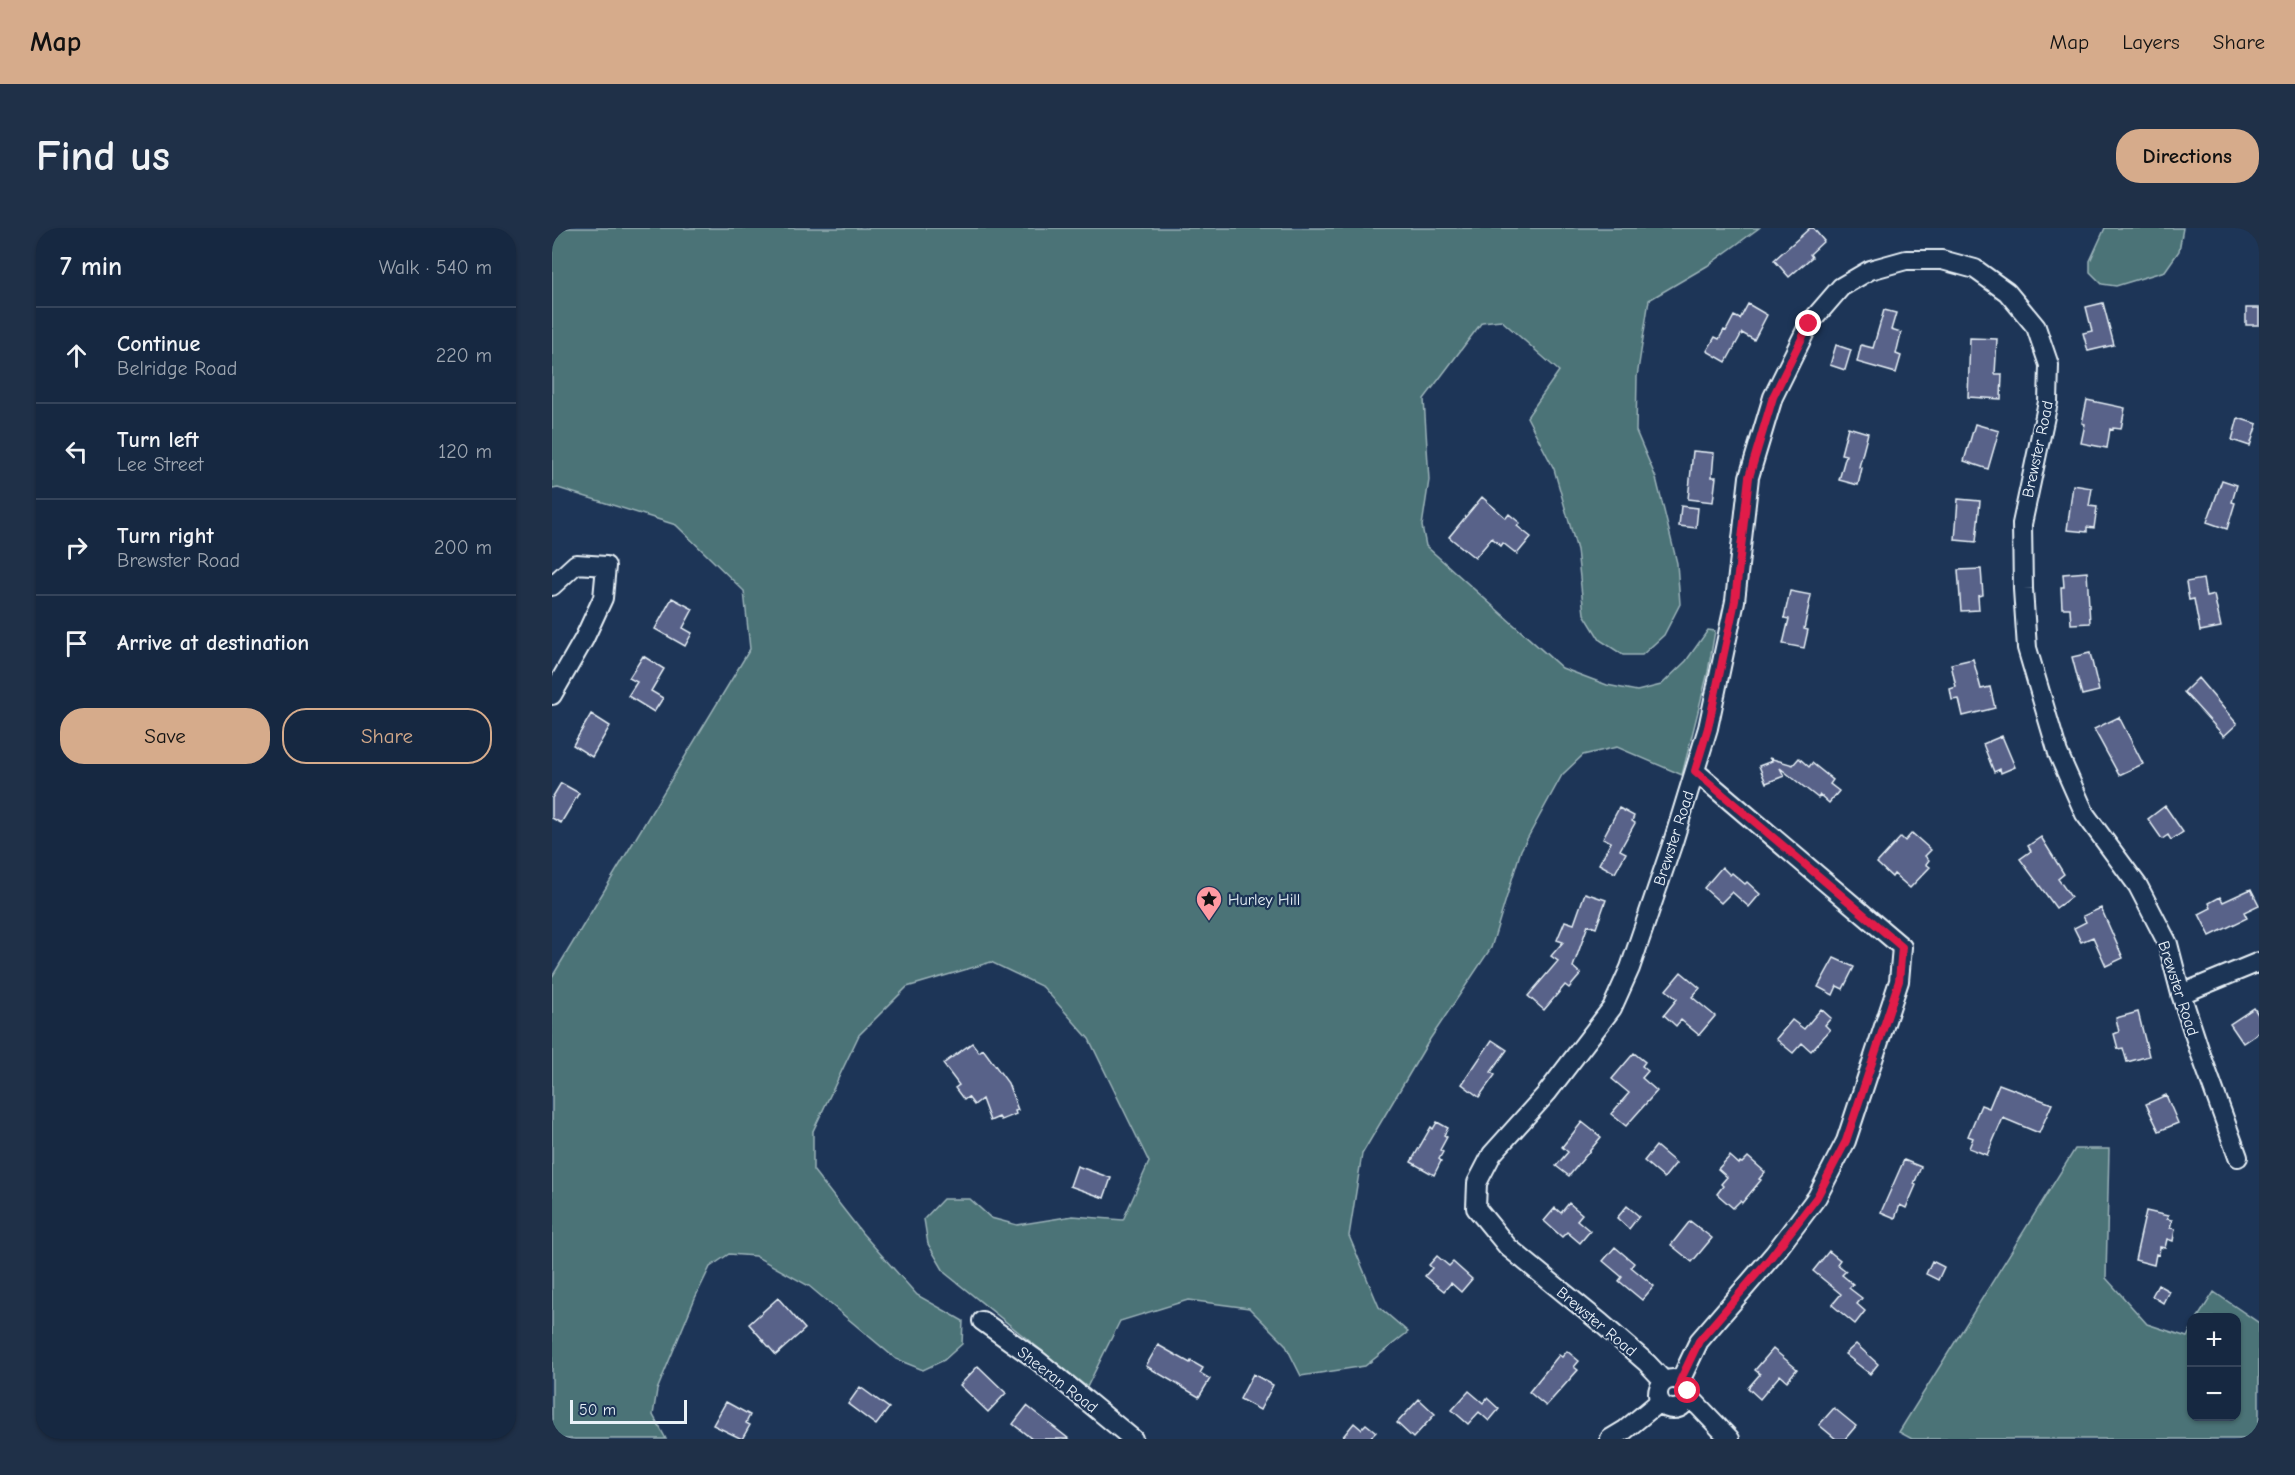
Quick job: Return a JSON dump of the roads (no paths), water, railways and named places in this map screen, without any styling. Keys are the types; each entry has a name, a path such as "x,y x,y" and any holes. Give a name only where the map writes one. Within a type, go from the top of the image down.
{"street":[{"name":"Brewster Road","path":"1730,1439 1678,1386 1647,1363 1508,1247 1476,1208 1477,1183 1492,1154 1547,1093 1612,1008 1633,958 1673,842 1708,728 1735,601 1749,477 1773,397 1809,324 1841,287 1870,270 1906,260 1941,260 1975,269 2007,292 2036,327 2049,365 2048,402 2022,524 2027,648 2058,753 2085,814 2138,886 2168,944 2181,994 2238,1157"},
{"path":"552,586 576,564 606,566 603,598 584,639 552,695"},
{"path":"1678,1386 1685,1403 1678,1409 1670,1409 1659,1402 1657,1393 1678,1386 1699,1341 1771,1257 1817,1197 1846,1141 1899,981 1902,947 1695,771"},
{"path":"2181,994 2259,962"},
{"name":"Sheeran Road","path":"982,1321 1037,1360 1133,1439"},
{"path":"1610,1439 1625,1430 1659,1402"}],"place":[{"name":"Hurley Hill","path":"1209,922"}]}
